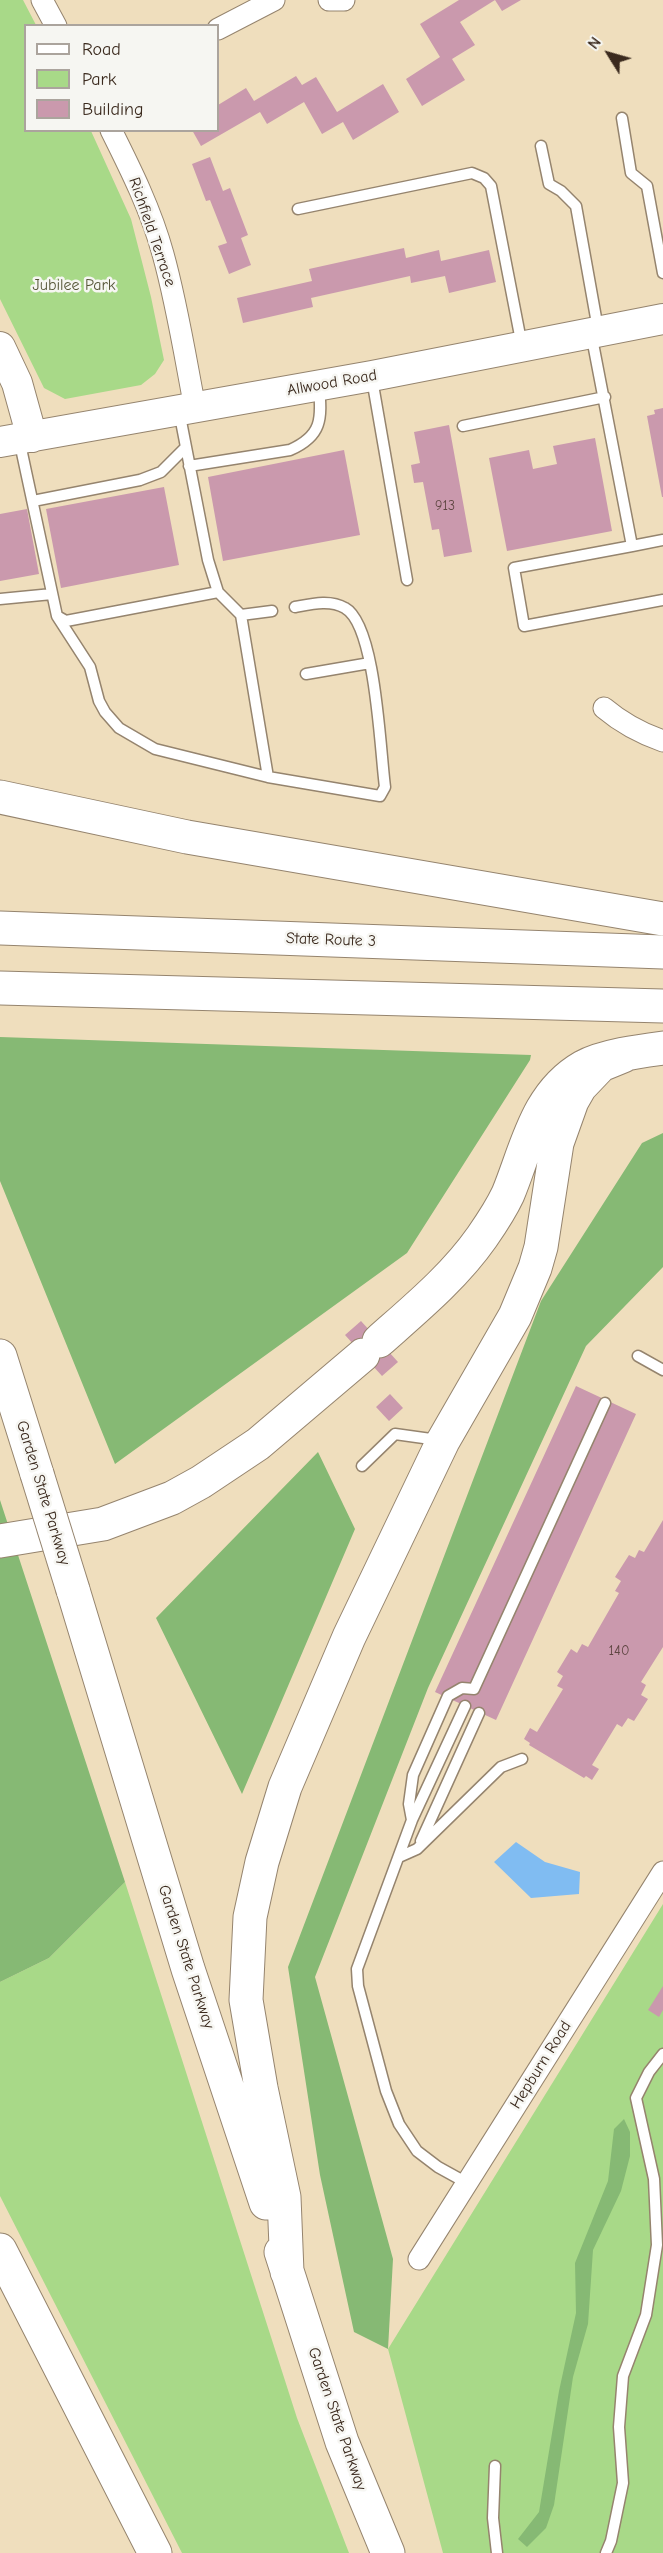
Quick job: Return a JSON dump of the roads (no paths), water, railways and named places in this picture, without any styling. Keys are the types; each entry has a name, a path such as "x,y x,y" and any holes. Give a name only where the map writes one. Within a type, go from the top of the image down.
{"highway":[{"path":"0,797 187,837 663,919"},
{"name":"State Route 3","path":"0,928 663,952"},
{"path":"0,988 663,1006"},
{"path":"0,1541 103,1524 172,1498 201,1482 258,1444 371,1348 436,1289 467,1257 507,1196 536,1118 556,1089 584,1067 663,1048"},
{"path":"287,2272 284,2197 261,2088 246,2000 250,1917 262,1862 285,1787 349,1637 443,1441 515,1316 535,1268 541,1247 557,1143 572,1101 580,1088 601,1065 623,1056"},
{"name":"Garden State Parkway","path":"0,1356 188,1969 254,2163 342,2442 388,2553"},
{"path":"0,2250 155,2553"}],"main road":[{"name":"Allwood Road","path":"17,439 372,376 663,319"},
{"path":"0,347 17,383 17,439"}],"street":[{"path":"42,0 55,24"},
{"path":"219,28 274,0"},
{"path":"329,0 344,0"},
{"name":"Richfield Terrace","path":"112,132 141,190 162,251 172,289 187,409"},
{"path":"604,708 622,724 663,741"},
{"name":"Hepburn Road","path":"419,2259 663,1872"}],"lane":[{"path":"622,118 631,173 647,186 663,273"},
{"path":"541,146 549,184 561,191 576,206 605,397 632,546"},
{"path":"298,209 472,173 484,178 491,186 522,346"},
{"path":"372,376 407,580"},
{"path":"189,466 290,450 304,444 314,433 322,415 319,385"},
{"path":"463,426 605,397"},
{"path":"187,409 186,447 208,560 218,592 241,615 268,777"},
{"path":"17,439 33,501 57,616 90,667 99,701 105,712 119,728 155,749 171,754 268,777 380,796 384,787 369,648 359,621 347,609 327,603 295,607"},
{"path":"33,501 140,480 161,471 186,447"},
{"path":"663,540 514,568 524,626 663,600"},
{"path":"57,616 66,621 218,592"},
{"path":"0,599 52,594"},
{"path":"241,615 272,610"},
{"path":"306,674 370,663"},
{"path":"638,1356 663,1370"},
{"path":"412,1820 409,1789 413,1775 448,1696 462,1688 474,1689 605,1403"},
{"path":"362,1466 395,1434 443,1441"},
{"path":"465,1706 412,1820 357,1969 358,1986 386,2091 399,2124 417,2151 466,2184"},
{"path":"417,1848 479,1713"},
{"path":"399,1857 417,1848 501,1767 522,1759"},
{"path":"606,2553 611,2541 623,2483 619,2427 623,2376 646,2315 657,2245 654,2179 636,2098 649,2072 663,2054"},
{"path":"495,2466 493,2518 496,2553"}],"water":[{"path":"516,1842 545,1862 580,1872 579,1894 531,1898 494,1862"}],"park label":[{"name":"Jubilee Park","path":"74,285"}]}
